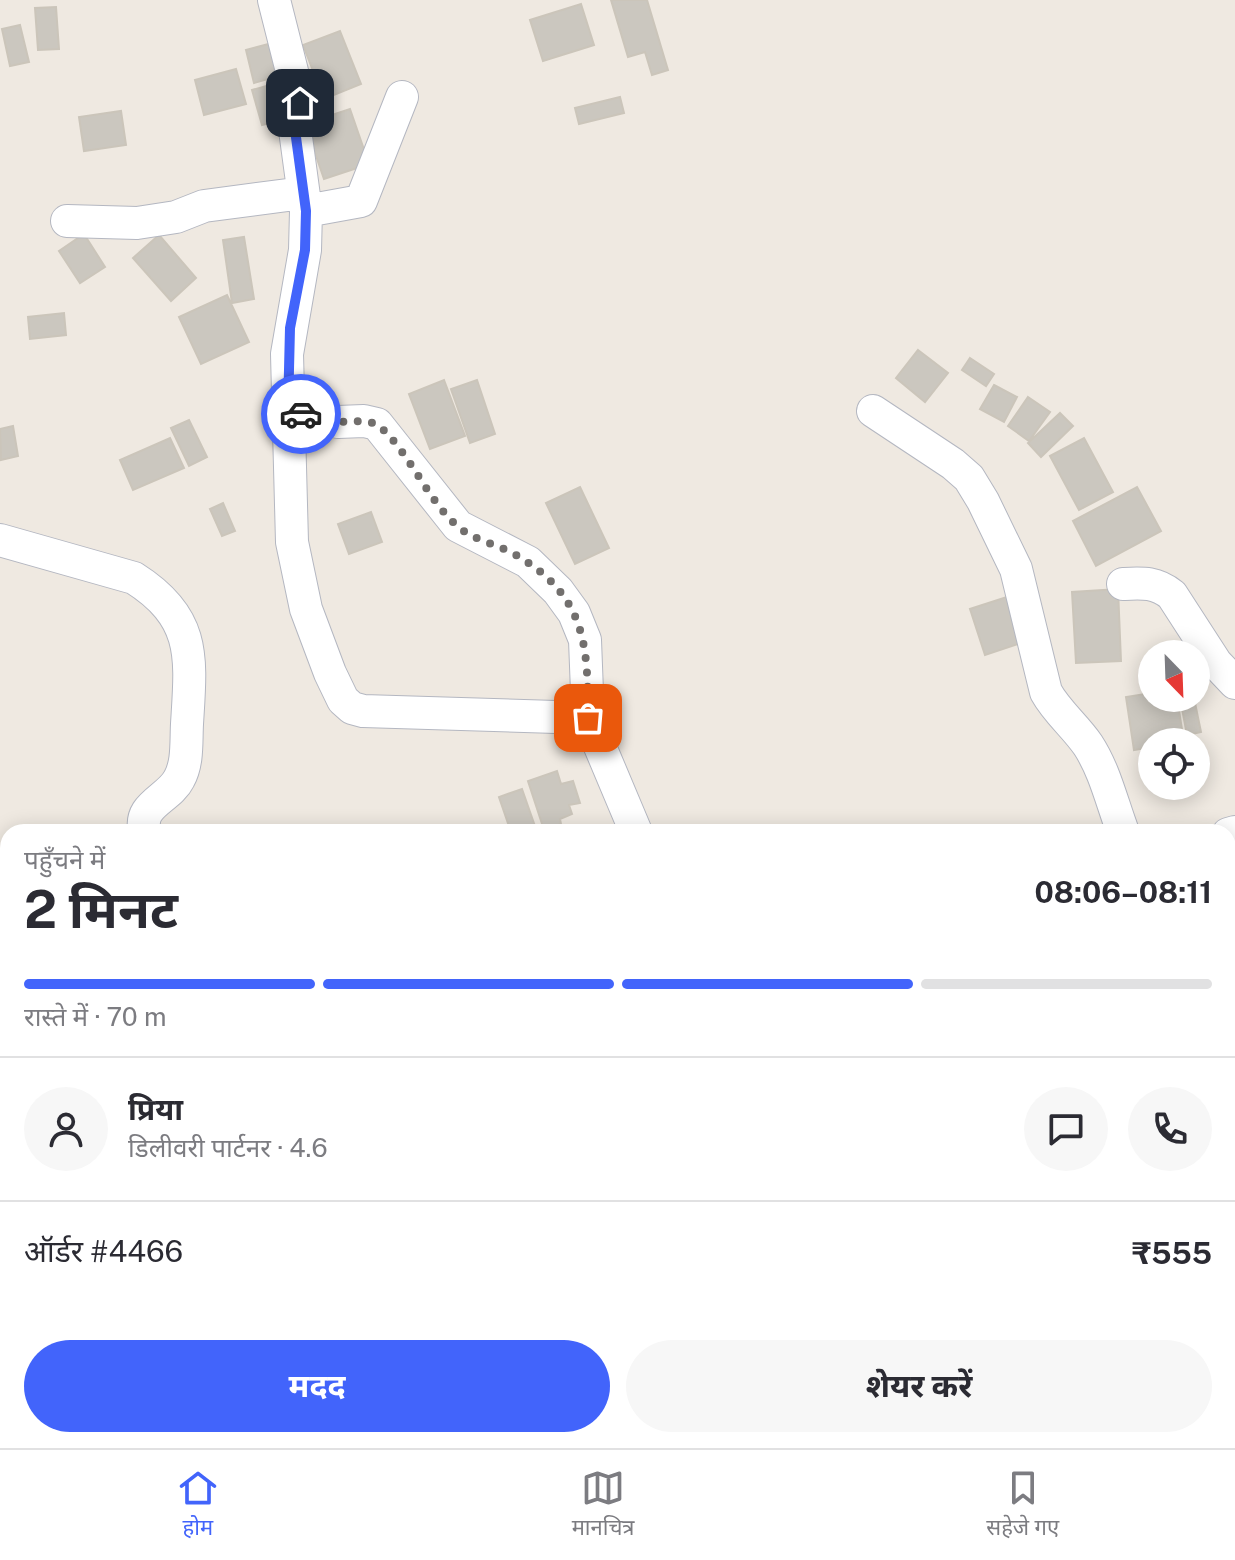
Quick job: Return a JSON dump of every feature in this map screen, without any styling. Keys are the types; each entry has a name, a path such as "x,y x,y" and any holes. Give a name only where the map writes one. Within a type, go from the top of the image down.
{"street":[{"path":"274,0 300,103 295,130 304,202 305,250 287,354 292,542 306,609 343,700 352,708 363,711 588,718"},
{"path":"67,221 137,223 176,217 204,206 361,201 402,97"},
{"path":"288,411 338,422 377,424 458,526 528,562 558,591 574,613 585,640 588,718 633,824"},
{"path":"873,411 953,464 969,478 983,501 1004,540 1022,588 1046,692 1098,763 1120,824"},
{"path":"0,540 134,578 162,601 181,626 189,645 190,666 184,765 171,791 146,811 142,824"},
{"path":"1123,584 1162,586 1172,595 1216,663 1235,683"}],"building":[{"path":"611,0 647,0 668,70 652,75 645,52 628,57"},
{"path":"581,4 594,45 543,61 530,20"},
{"path":"56,7 59,49 38,50 35,8"},
{"path":"20,25 29,62 10,66 2,29"},
{"path":"340,31 361,84 324,99 303,45"},
{"path":"276,42 285,74 254,83 246,50"},
{"path":"236,69 246,104 204,115 195,80"},
{"path":"284,81 294,117 262,125 252,90"},
{"path":"620,97 624,113 579,124 575,108"},
{"path":"350,109 369,164 324,179 305,124"},
{"path":"121,111 126,145 84,151 79,117"},
{"path":"84,234 105,267 80,283 59,251"},
{"path":"159,235 196,278 171,301 133,258"},
{"path":"244,237 254,299 232,303 223,240"},
{"path":"227,295 249,342 201,364 179,317"},
{"path":"64,313 66,335 30,339 28,317"},
{"path":"918,350 948,373 925,402 896,378"},
{"path":"970,358 994,374 986,386 962,370"},
{"path":"444,380 465,436 430,449 409,394"},
{"path":"477,380 495,434 470,443 451,389"},
{"path":"994,385 1017,397 1004,422 980,409"},
{"path":"1028,397 1050,412 1029,441 1008,426"},
{"path":"1060,413 1073,426 1041,457 1028,443"},
{"path":"189,420 207,457 189,466 171,428"},
{"path":"13,426 18,456 1,460 0,429"},
{"path":"170,438 184,468 133,490 120,460"},
{"path":"1084,438 1113,492 1079,510 1050,456"},
{"path":"580,487 609,548 575,564 546,503"},
{"path":"1137,487 1161,531 1096,566 1073,521"},
{"path":"223,503 235,531 222,536 210,509"},
{"path":"371,512 382,542 349,554 338,524"},
{"path":"1118,589 1121,661 1076,663 1072,592"},
{"path":"1013,595 1027,641 985,655 970,609"},
{"path":"1138,695 1138,712 1179,712 1182,728 1138,728 1138,749 1134,750 1126,697"},
{"path":"1183,712 1197,712 1200,728 1186,728"},
{"path":"557,771 561,784 573,781 580,803 569,805 572,814 560,819 561,824 542,824 528,781"},
{"path":"522,789 534,824 508,824 499,797"}],"way so far":[{"path":"301,414 338,422 377,424 442,510 458,526 528,562 558,591 574,613 585,640 588,718"}],"route":[{"path":"300,103 295,130 306,211 305,250 290,328 287,379 288,411 301,414"}]}
